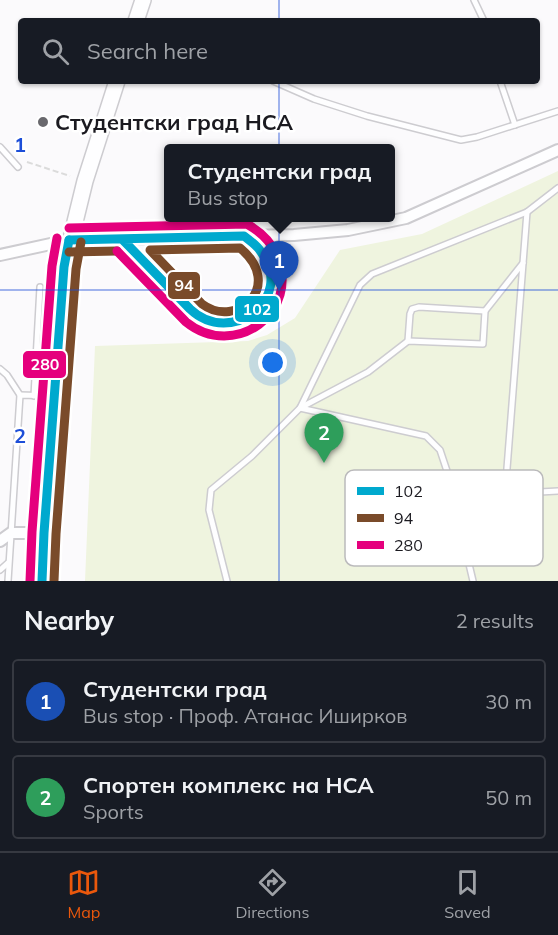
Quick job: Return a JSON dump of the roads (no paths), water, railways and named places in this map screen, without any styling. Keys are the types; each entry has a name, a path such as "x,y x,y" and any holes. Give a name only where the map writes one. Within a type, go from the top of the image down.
{"street":[{"path":"138,18 143,0"},
{"path":"42,581 64,267 85,181 116,84"},
{"path":"395,220 406,218 558,150"},
{"path":"0,255 69,240 294,235 348,230 387,222"},
{"path":"0,541 11,532 44,533"}],"lane":[{"path":"474,0 483,18"},
{"path":"280,84 314,99 367,116 461,140 558,111"},
{"path":"501,84 515,125"},
{"path":"0,147 18,166"},
{"path":"300,408 360,285 372,274 527,212 558,188"},
{"path":"507,470 527,212"},
{"path":"122,239 199,317 222,324 242,321 255,314 264,304 270,291 271,277 264,255 244,236"},
{"path":"226,581 209,510 211,490 252,456 300,408 368,372 408,342 483,344 485,311 523,263"},
{"path":"34,396 40,287"},
{"path":"408,342 412,309 419,307 485,311"},
{"path":"0,369 7,375 20,395 8,581"},
{"path":"20,395 54,396"},
{"path":"300,408 426,436 440,450 447,470"},
{"path":"543,492 558,491"},
{"path":"0,570 8,563"},
{"path":"469,566 473,581"}],"place":[{"name":"Студентски град НСА","path":"43,122"},
{"name":"Студентски град","path":"279,291"},
{"name":"Спортен комплекс на НСА","path":"324,463"}]}
